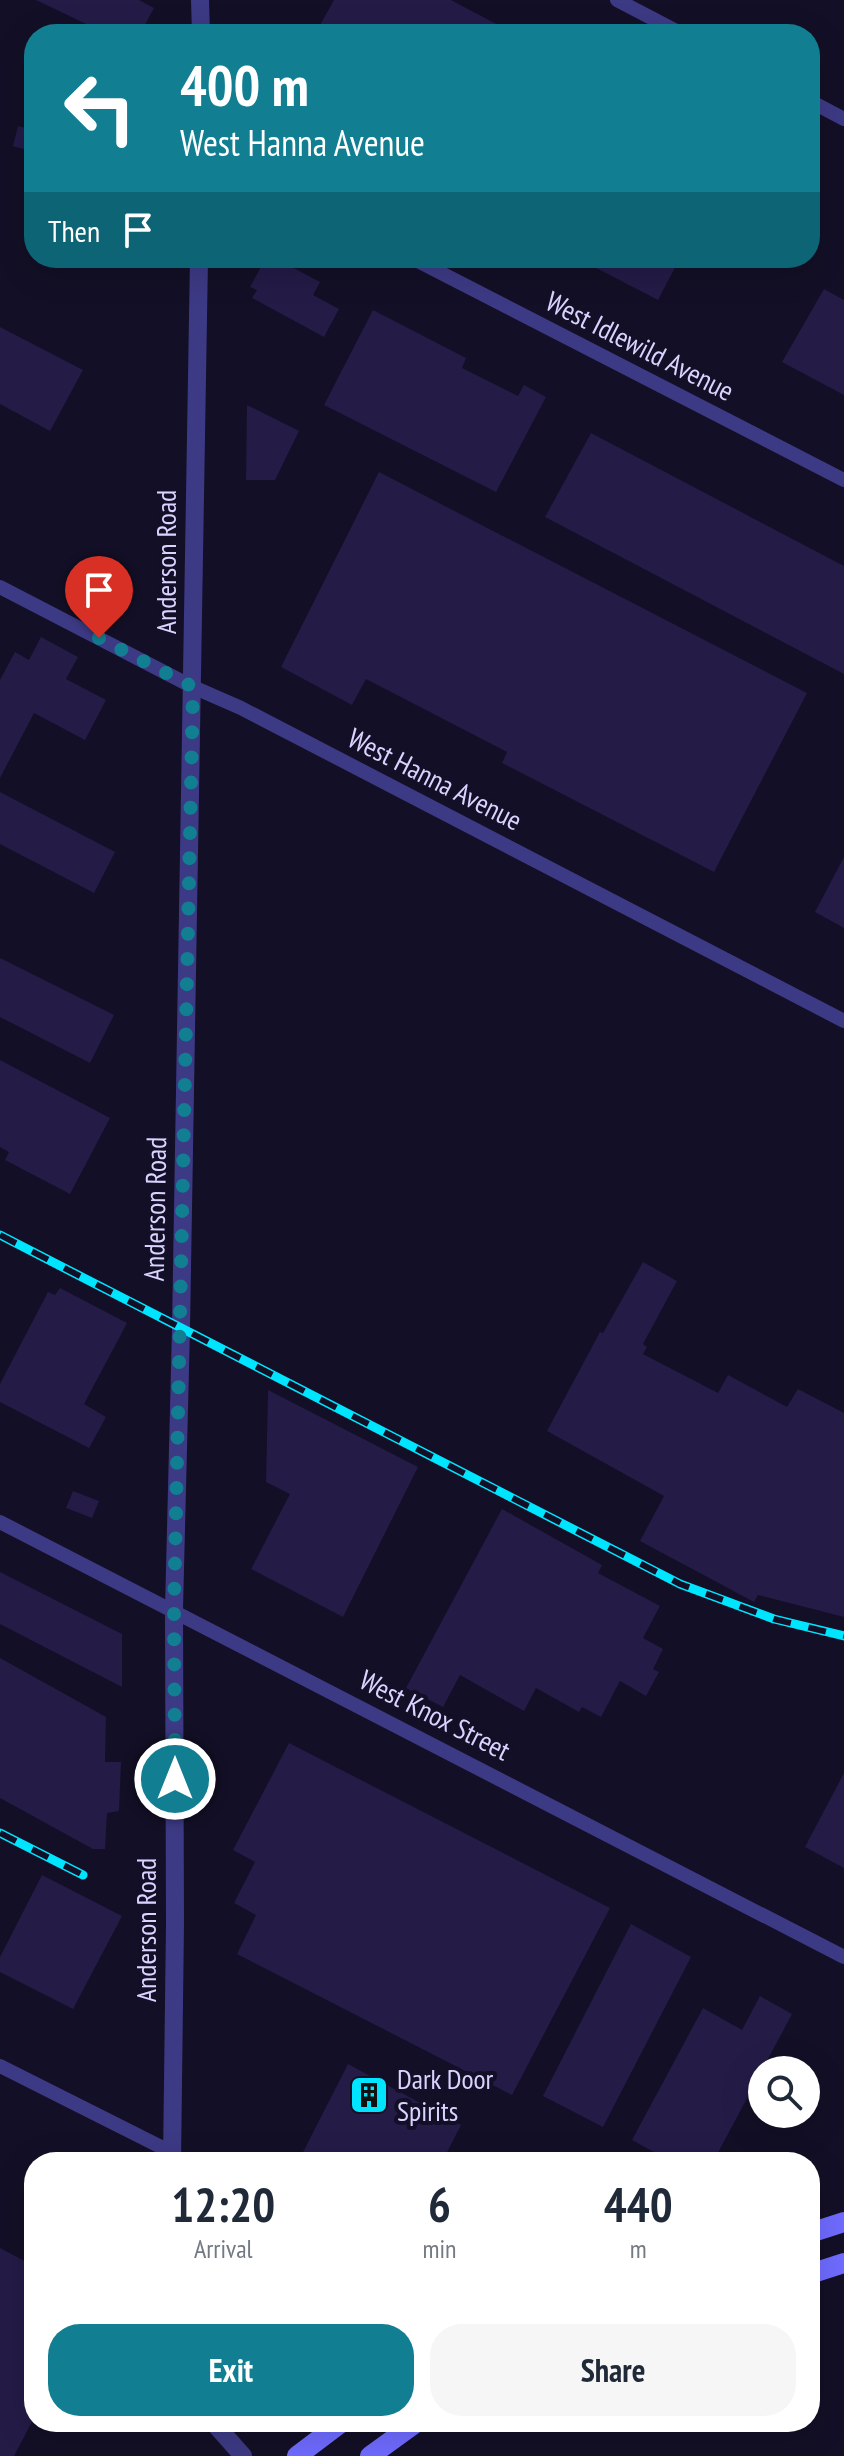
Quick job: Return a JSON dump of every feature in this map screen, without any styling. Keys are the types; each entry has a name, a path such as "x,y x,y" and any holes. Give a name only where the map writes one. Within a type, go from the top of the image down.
{"main road":[{"path":"820,2230 844,2222"},
{"path":"820,2271 844,2263"},
{"path":"297,2456 329,2432"},
{"path":"370,2456 403,2432"}],"street":[{"path":"200,0 201,24"},
{"path":"617,0 663,24"},
{"path":"820,106 844,119"},
{"name":"Anderson Road","path":"173,2152 174,1609 199,268"},
{"name":"West Idlewild Avenue","path":"431,268 844,480"},
{"name":"West Hanna Avenue","path":"0,587 193,687 241,708 844,1021"},
{"name":"West Knox Street","path":"0,1522 844,1957"},
{"path":"0,2066 163,2152"},
{"path":"222,2432 243,2456"}],"building":[{"path":"36,0 139,0 154,8 145,24 86,24"},
{"path":"334,0 451,0 496,24 321,24"},
{"path":"18,126 24,128 24,149 13,146"},
{"path":"260,268 294,268 320,282 313,295 339,309 324,337 252,298 257,290 250,287"},
{"path":"596,268 675,268 658,300"},
{"path":"824,289 844,300 844,395 782,362"},
{"path":"373,310 466,358 462,368 518,396 524,385 546,397 496,492 324,405"},
{"path":"0,327 83,370 50,431 0,404"},
{"path":"247,405 299,431 275,480 246,480"},
{"path":"591,433 844,566 844,674 545,517"},
{"path":"379,472 807,693 714,872 502,763 507,752 366,679 352,705 281,667"},
{"path":"41,637 78,657 66,679 106,700 85,740 34,713 0,778 0,680 15,652 29,660"},
{"path":"0,792 115,852 94,893 0,844"},
{"path":"844,857 844,928 815,912"},
{"path":"0,958 114,1015 90,1063 0,1017"},
{"path":"0,1060 110,1118 70,1194 5,1160 9,1152 0,1147"},
{"path":"643,1262 677,1281 643,1344 647,1347 643,1354 718,1393 728,1375 787,1407 798,1389 844,1413 844,1617 758,1595 754,1602 640,1541 664,1496 547,1431 600,1332 603,1333"},
{"path":"60,1288 127,1323 84,1404 106,1417 89,1448 0,1402 0,1384 48,1292 55,1295"},
{"path":"268,1390 418,1467 343,1617 251,1569 290,1494 266,1482"},
{"path":"73,1491 99,1501 92,1518 66,1508"},
{"path":"502,1509 602,1565 598,1573 660,1606 643,1638 663,1649 653,1669 659,1672 646,1696 620,1681 601,1717 582,1707 579,1712 536,1688 524,1711 460,1675 443,1707 406,1688"},
{"path":"0,1572 122,1634 122,1687 0,1624"},
{"path":"0,1658 106,1717 105,1762 121,1762 119,1811 107,1813 105,1849 93,1849 0,1798"},
{"path":"289,1743 610,1908 512,2095 237,1954 256,1915 234,1903 255,1862 233,1850"},
{"path":"844,1773 844,1868 805,1847"},
{"path":"42,1875 122,1916 73,2009 0,1972 0,1957"},
{"path":"631,1924 691,1957 603,2127 543,2096"},
{"path":"760,1996 792,2014 770,2056 748,2056 748,2096 718,2152 654,2152 632,2140 703,2008 742,2030"},
{"name":"Dark Door Spirits","path":"348,2064 461,2125 447,2152 303,2152"},
{"path":"0,2248 24,2261 24,2432 27,2432 14,2456 0,2456"}],"railway":[{"path":"0,1235 680,1584 774,1619 844,1636"},
{"path":"0,1833 83,1875"}],"place":[{"name":"Dark Door Spirits","path":"369,2095"}],"route":[{"path":"99,638 193,687 174,1609 175,1779"}]}
